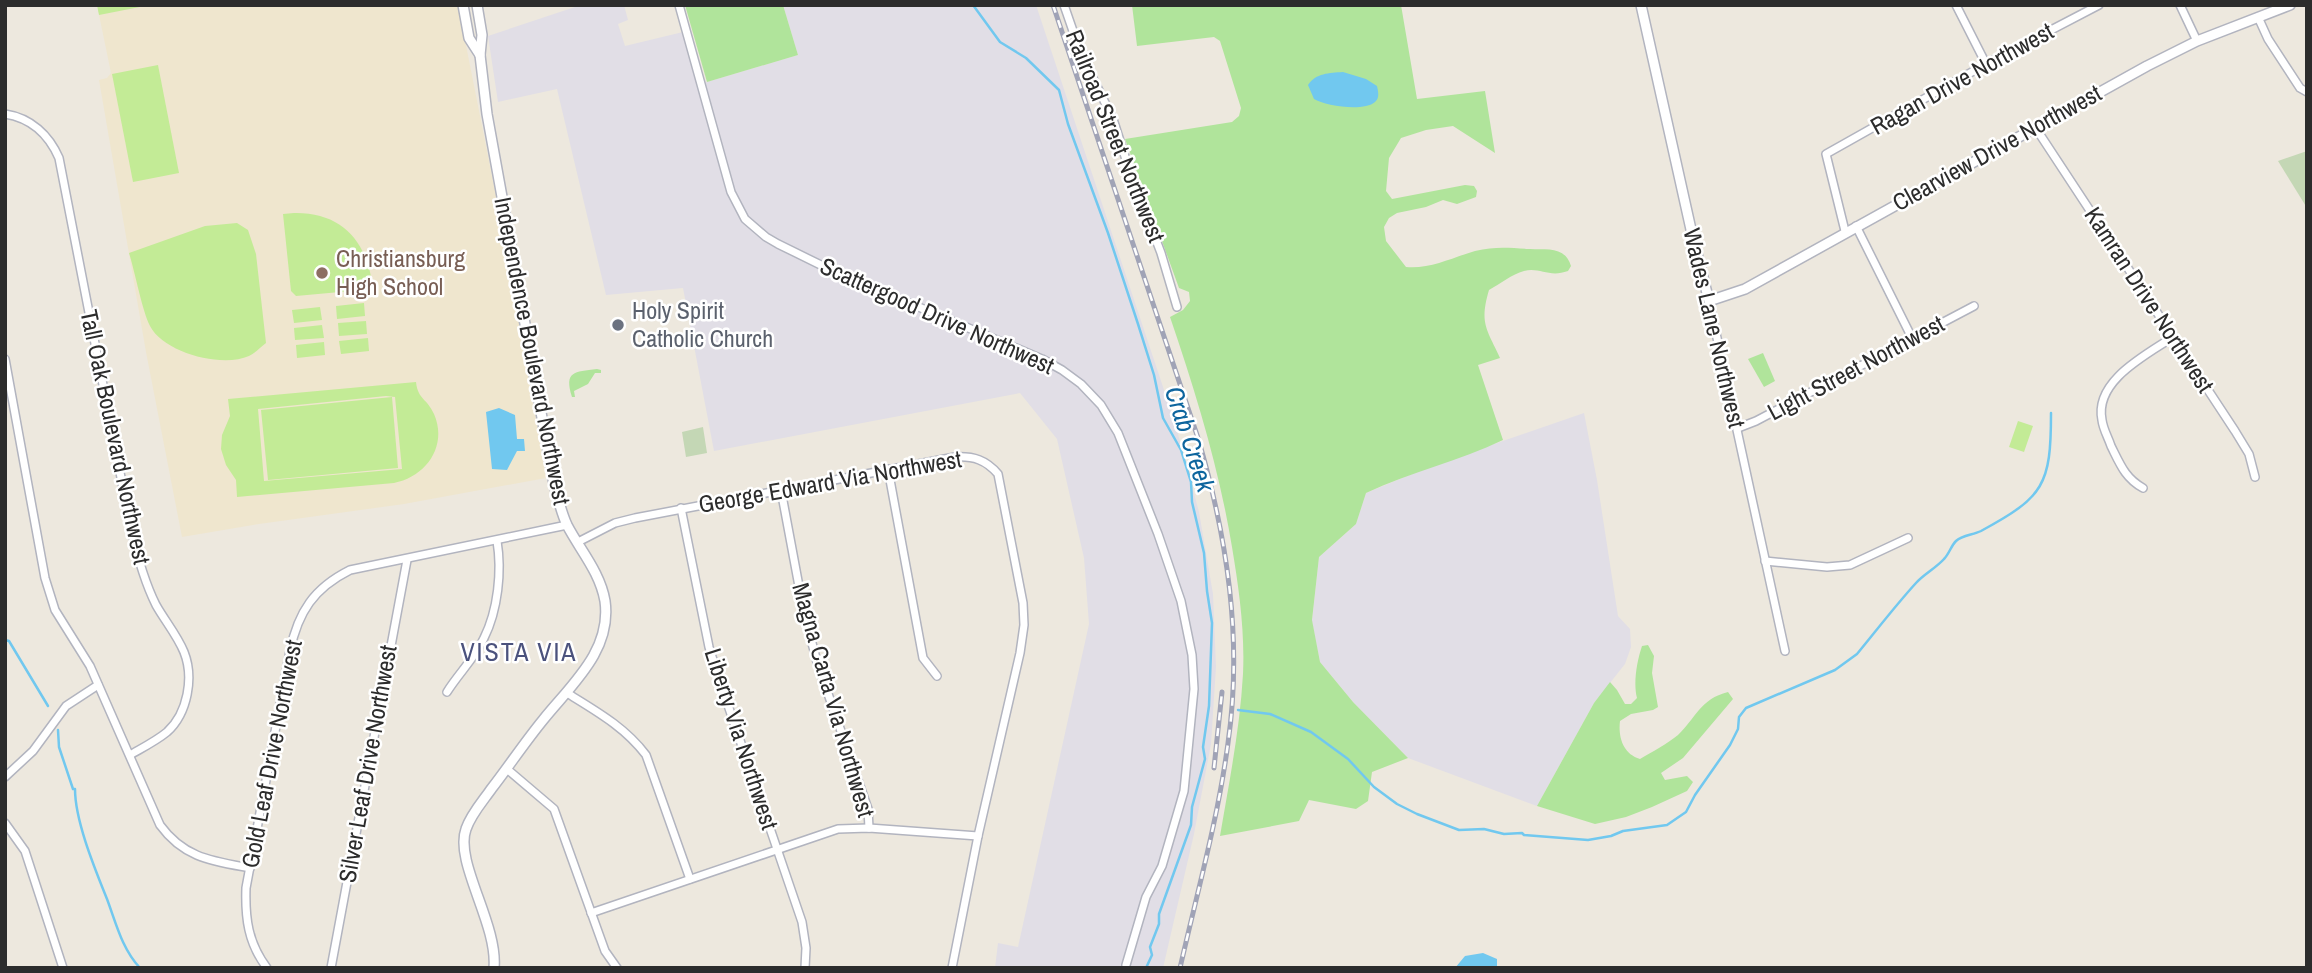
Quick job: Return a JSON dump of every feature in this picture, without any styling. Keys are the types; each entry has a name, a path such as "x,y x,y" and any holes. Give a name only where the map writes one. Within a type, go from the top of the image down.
{"street":[{"name":"Independence Boulevard Northwest","path":"463,5 469,38 480,55"},
{"name":"Independence Boulevard Northwest","path":"477,5 482,35 480,55 486,114 546,449 567,525 601,586 605,615 595,653 567,693 541,721 506,769 466,830 465,856 490,927 494,968"},
{"name":"Scattergood Drive Northwest","path":"679,5 731,192 741,212 754,228 778,244 831,270 1042,359 1081,384 1101,405 1118,433 1181,601 1192,654 1194,689 1184,791 1162,866 1146,897 1126,965"},
{"name":"Railroad Street Northwest","path":"1064,5 1081,54 1113,119 1161,253 1177,307"},
{"name":"Wades Lane Northwest","path":"1641,5 1738,428 1785,651"},
{"path":"1956,5 1986,64"},
{"name":"Ragan Drive Northwest","path":"1845,231 1826,154 2098,5"},
{"path":"2180,5 2197,40"},
{"name":"Clearview Drive Northwest","path":"1709,302 1745,289 1845,231 2197,40 2290,5"},
{"path":"2258,17 2268,39 2300,88 2307,92"},
{"name":"Tall Oak Boulevard Northwest","path":"5,114 18,117 39,129 54,146 60,158 131,528 155,604 181,646 188,667 188,689 180,716 167,732 130,755"},
{"name":"Kamran Drive Northwest","path":"2035,127 2249,454 2255,477"},
{"path":"1856,226 1912,338"},
{"name":"Light Street Northwest","path":"1738,428 1974,306"},
{"path":"2143,488 2132,482 2124,473 2103,425 2103,402 2109,387 2120,375 2173,337"},
{"path":"5,359 49,595 61,622 90,666 160,825 169,838 180,847 206,860 250,868"},
{"name":"George Edward Via Northwest","path":"578,542 615,523 888,469 956,457 969,457 991,466 998,474 1002,487 1020,579 1024,625 952,968"},
{"path":"888,469 923,658 937,676"},
{"name":"Magna Carta Via Northwest","path":"781,490 804,613 817,662 868,809 869,828"},
{"name":"Liberty Via Northwest","path":"681,508 709,648 802,922 806,948 805,968"},
{"name":"Gold Leaf Drive Northwest","path":"267,968 248,932 246,888 290,651 301,615 312,599 336,577 350,570 567,525"},
{"path":"1765,561 1827,567 1850,565 1908,538"},
{"path":"447,692 484,639 492,619 499,570 497,541"},
{"name":"Silver Leaf Drive Northwest","path":"331,968 407,559"},
{"path":"5,777 33,751 66,706 98,685"},
{"path":"567,693 620,727 634,738 646,755 690,879"},
{"path":"506,769 554,809 604,951 617,968"},
{"path":"5,823 25,851 63,968"},
{"path":"591,913 838,829 869,828 978,836"}],"shaded area":[{"name":"Christiansburg High School","path":"97,5 458,5 508,257 546,478 404,504 182,537 146,352 99,80 107,78 111,73"},
{"path":"581,5 624,5 628,20 618,24 625,46 683,32 697,85 798,55 783,5 1036,5 1175,423 1199,512 1213,594 1216,667 1211,744 1194,834 1163,968 995,968 998,943 1018,947 1089,624 1084,558 1057,439 1020,393 714,451 683,288 606,295 557,89 498,102 488,36"},
{"path":"1584,413 1618,616 1630,629 1631,647 1625,664 1594,703 1537,806 1408,758 1353,702 1320,662 1312,621 1319,557 1356,524 1366,493 1436,464"}],"green space":[{"path":"97,5 150,5 99,15"},
{"path":"685,5 783,5 798,55 707,82"},
{"path":"1132,5 1401,5 1417,99 1485,91 1495,153 1453,126 1426,130 1401,138 1389,158 1386,191 1392,199 1465,185 1474,186 1477,191 1476,197 1457,204 1443,200 1426,207 1397,213 1389,218 1384,227 1386,241 1406,267 1432,265 1490,248 1555,250 1564,255 1571,266 1568,271 1561,273 1524,271 1489,290 1485,311 1486,326 1500,358 1478,365 1503,440 1366,493 1356,524 1319,557 1312,620 1320,662 1353,702 1408,758 1372,772 1368,801 1356,809 1309,800 1299,821 1220,836 1242,694 1242,626 1237,579 1214,460 1170,317 1183,310 1190,301 1189,292 1179,288 1125,139 1232,122 1239,116 1241,108 1220,41 1214,37 1137,46"},
{"path":"158,65 179,173 133,182 112,74"},
{"path":"2307,151 2307,208 2278,161"},
{"path":"283,214 326,218 350,233 365,258 373,289 296,296 291,291"},
{"path":"237,223 248,230 256,254 266,343 251,355 238,359 210,359 180,351 157,336 150,326 129,253 205,226"},
{"path":"364,303 365,316 337,319 336,306"},
{"path":"320,307 322,320 294,323 292,310"},
{"path":"366,321 367,334 339,336 338,323"},
{"path":"322,325 324,338 295,340 294,328"},
{"path":"368,338 369,351 341,354 339,341"},
{"path":"324,342 325,355 297,358 296,345"},
{"path":"1763,353 1775,381 1764,387 1748,359"},
{"path":"601,370 601,373 595,373 588,384 574,391 575,397 572,397 569,382 573,374"},
{"path":"416,382 438,426 436,448 431,458 416,474 394,483 237,497 236,480 226,465 221,449 222,435 230,416 228,399","holes":["395,397 402,469 264,481 258,409"]},
{"path":"392,397 398,468 268,480 261,410"},
{"path":"2018,421 2033,426 2024,452 2009,447"},
{"path":"703,427 707,453 686,457 682,432"},
{"path":"1648,645 1654,656 1652,673 1658,707 1631,714 1620,721 1623,744 1634,757 1640,759 1674,738 1711,699 1728,692 1733,699 1683,758 1661,773 1665,780 1687,776 1693,782 1687,791 1626,817 1595,824 1537,806 1594,703 1610,682 1625,704 1631,704 1637,698 1639,658 1642,646"}],"water":[{"path":"1343,72 1366,79 1377,86 1377,100 1370,105 1354,107 1335,106 1314,99 1308,85 1311,81 1323,74"},
{"path":"499,408 515,415 517,439 524,439 525,451 517,451 507,470 492,469 486,412"},
{"path":"1483,953 1497,959 1497,968 1455,968 1465,956"}],"waterway":[{"name":"Crab Creek","path":"973,5 1000,42 1026,58 1059,90 1068,124 1138,324 1154,375 1163,418 1181,450 1191,482 1192,502 1204,553 1212,623 1209,706 1203,747 1205,759 1192,807 1191,825 1159,914 1159,924 1150,947 1152,955 1146,968"},
{"path":"1238,710 1270,714 1311,732 1348,759 1374,787 1397,804 1459,830 1484,829 1504,834 1522,833 1588,840 1623,831 1667,825 1686,812 1730,745 1738,729 1739,717 1746,708 1835,670 1857,654 1916,583 1944,559 1956,541 2002,519 2031,498 2040,486 2049,457 2051,413"},
{"path":"5,640 9,641 48,706"},
{"path":"58,730 59,747 75,789 86,845 120,935 140,968"}],"railway":[{"path":"1053,5 1198,438 1217,513 1230,589 1234,665 1228,743 1213,828 1180,968"},
{"path":"1214,768 1222,692"}],"place":[{"name":"Christiansburg High School","path":"322,273"},
{"name":"Holy Spirit Catholic Church","path":"618,325"}],"district":[{"name":"VISTA VIA","path":"519,652"}]}
